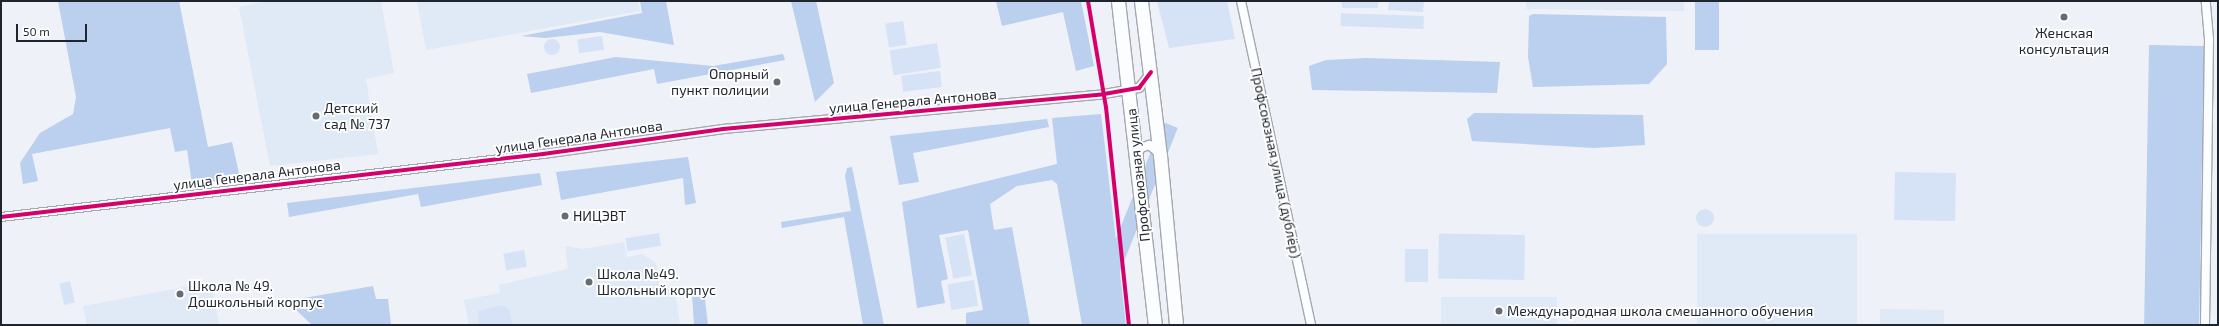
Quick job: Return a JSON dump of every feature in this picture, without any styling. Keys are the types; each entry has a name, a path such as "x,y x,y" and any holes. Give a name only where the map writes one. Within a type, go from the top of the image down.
{"main road":[{"name":"Профсоюзная улица","path":"1118,1 1155,325"},
{"name":"Профсоюзная улица","path":"1141,1 1151,72 1160,155 1176,325"}],"street":[{"name":"Профсоюзная улица (дублёр)","path":"1242,1 1311,325"},
{"path":"2206,1 2209,46 2206,325"},
{"name":"улица Генерала Антонова","path":"1,217 529,156 722,130 1129,91 1146,82 1151,72"},
{"path":"1136,158 1144,145 1153,147 1160,155"}],"shaded area":[{"path":"58,1 179,1 208,147 232,142 240,178 192,184 187,150 175,152 170,128 32,154 38,181 23,184 20,163 40,133 73,114 76,97"},
{"name":"Детский сад № 737","path":"267,1 381,1 394,73 366,79 378,154 270,166 239,7"},
{"path":"417,1 638,1 640,11 426,50"},
{"path":"640,1 666,1 674,45 600,32 545,38 521,36 642,13"},
{"path":"791,1 816,1 834,83 815,102"},
{"path":"996,1 1081,1 1094,66 1076,71 1063,12 1002,26"},
{"path":"1157,1 1227,1 1235,39 1169,48"},
{"path":"1342,1 1378,1 1378,8 1342,8"},
{"path":"1389,1 1424,1 1423,12 1388,10"},
{"path":"1526,1 1684,1 1684,11 1526,9"},
{"path":"1695,1 1719,1 1719,50 1695,50"},
{"path":"1341,13 1424,16 1423,29 1341,26"},
{"path":"1533,14 1666,17 1667,64 1649,84 1533,87 1528,57 1529,16"},
{"path":"903,21 907,45 889,48 885,24"},
{"path":"602,36 604,50 579,53 577,39"},
{"path":"552,39 559,44 560,47 555,54 552,55 545,50 544,47 549,40"},
{"path":"937,43 941,68 894,75 890,51"},
{"path":"2149,45 2204,46 2199,325 2144,324"},
{"path":"783,54 785,60 657,84 654,69 531,93 527,74 616,57 713,66"},
{"path":"1366,58 1500,62 1497,93 1312,90 1309,66 1326,60"},
{"path":"940,71 942,87 903,92 901,76"},
{"path":"1474,113 1643,115 1645,145 1594,148 1472,141 1467,119"},
{"path":"1101,114 1126,325 1082,325 1057,184 1052,180 1017,186 990,204 994,230 1012,227 1030,325 966,325 966,313 983,310 968,230 939,235 948,279 941,281 945,303 917,308 902,202 1057,164 1052,118"},
{"path":"1047,119 1049,127 913,153 919,182 899,185 890,136"},
{"path":"1163,122 1178,128 1101,317 1087,311"},
{"path":"688,157 696,203 685,205 683,178 561,200 556,172"},
{"path":"852,167 884,325 863,325 844,217 782,228 781,222 851,211 845,176 847,168"},
{"path":"1895,172 1956,173 1955,221 1894,220"},
{"path":"540,173 542,185 421,207 418,194 289,217 287,203"},
{"path":"1701,209 1709,209 1714,214 1712,225 1709,227 1701,227 1696,222 1696,214"},
{"path":"659,233 661,246 627,251 625,238"},
{"path":"1439,233 1525,235 1524,280 1438,278"},
{"path":"964,234 972,275 953,279 945,238"},
{"path":"1697,234 1857,234 1857,325 1697,325"},
{"name":"Школа №49. Школьный корпус","path":"624,242 627,257 642,254 656,263 661,288 674,285 680,325 469,325 464,300 500,293 499,285 568,269 565,246 583,249"},
{"path":"1405,249 1428,249 1428,282 1405,282"},
{"path":"524,250 527,267 506,270 503,254"},
{"path":"974,280 978,306 951,310 947,284"},
{"path":"70,281 75,302 64,305 59,283"},
{"name":"Школа № 49. Дошкольный корпус","path":"211,282 219,325 87,325 83,306"},
{"path":"373,286 376,299 388,299 391,325 312,325 293,307 292,300"},
{"path":"704,291 708,325 694,325 692,293"},
{"name":"Международная школа смешанного обучения","path":"1441,297 1557,297 1557,325 1441,325"},
{"path":"502,305 509,309 513,325 479,325 478,311"},
{"path":"1880,309 1944,310 1944,325 1880,325"}],"cycle path":[{"path":"1088,1 1106,107 1129,325"},
{"path":"1,217 543,154 723,129 1104,94 1139,88 1151,72"}],"place":[{"name":"Женская консультация","path":"2064,17"},
{"name":"Опорный пункт полиции","path":"777,82"},
{"name":"Детский сад № 737","path":"316,116"},
{"name":"НИЦЭВТ","path":"565,216"},
{"name":"Школа №49. Школьный корпус","path":"589,282"},
{"name":"Школа № 49. Дошкольный корпус","path":"180,294"},
{"name":"Международная школа смешанного обучения","path":"1499,311"}]}
